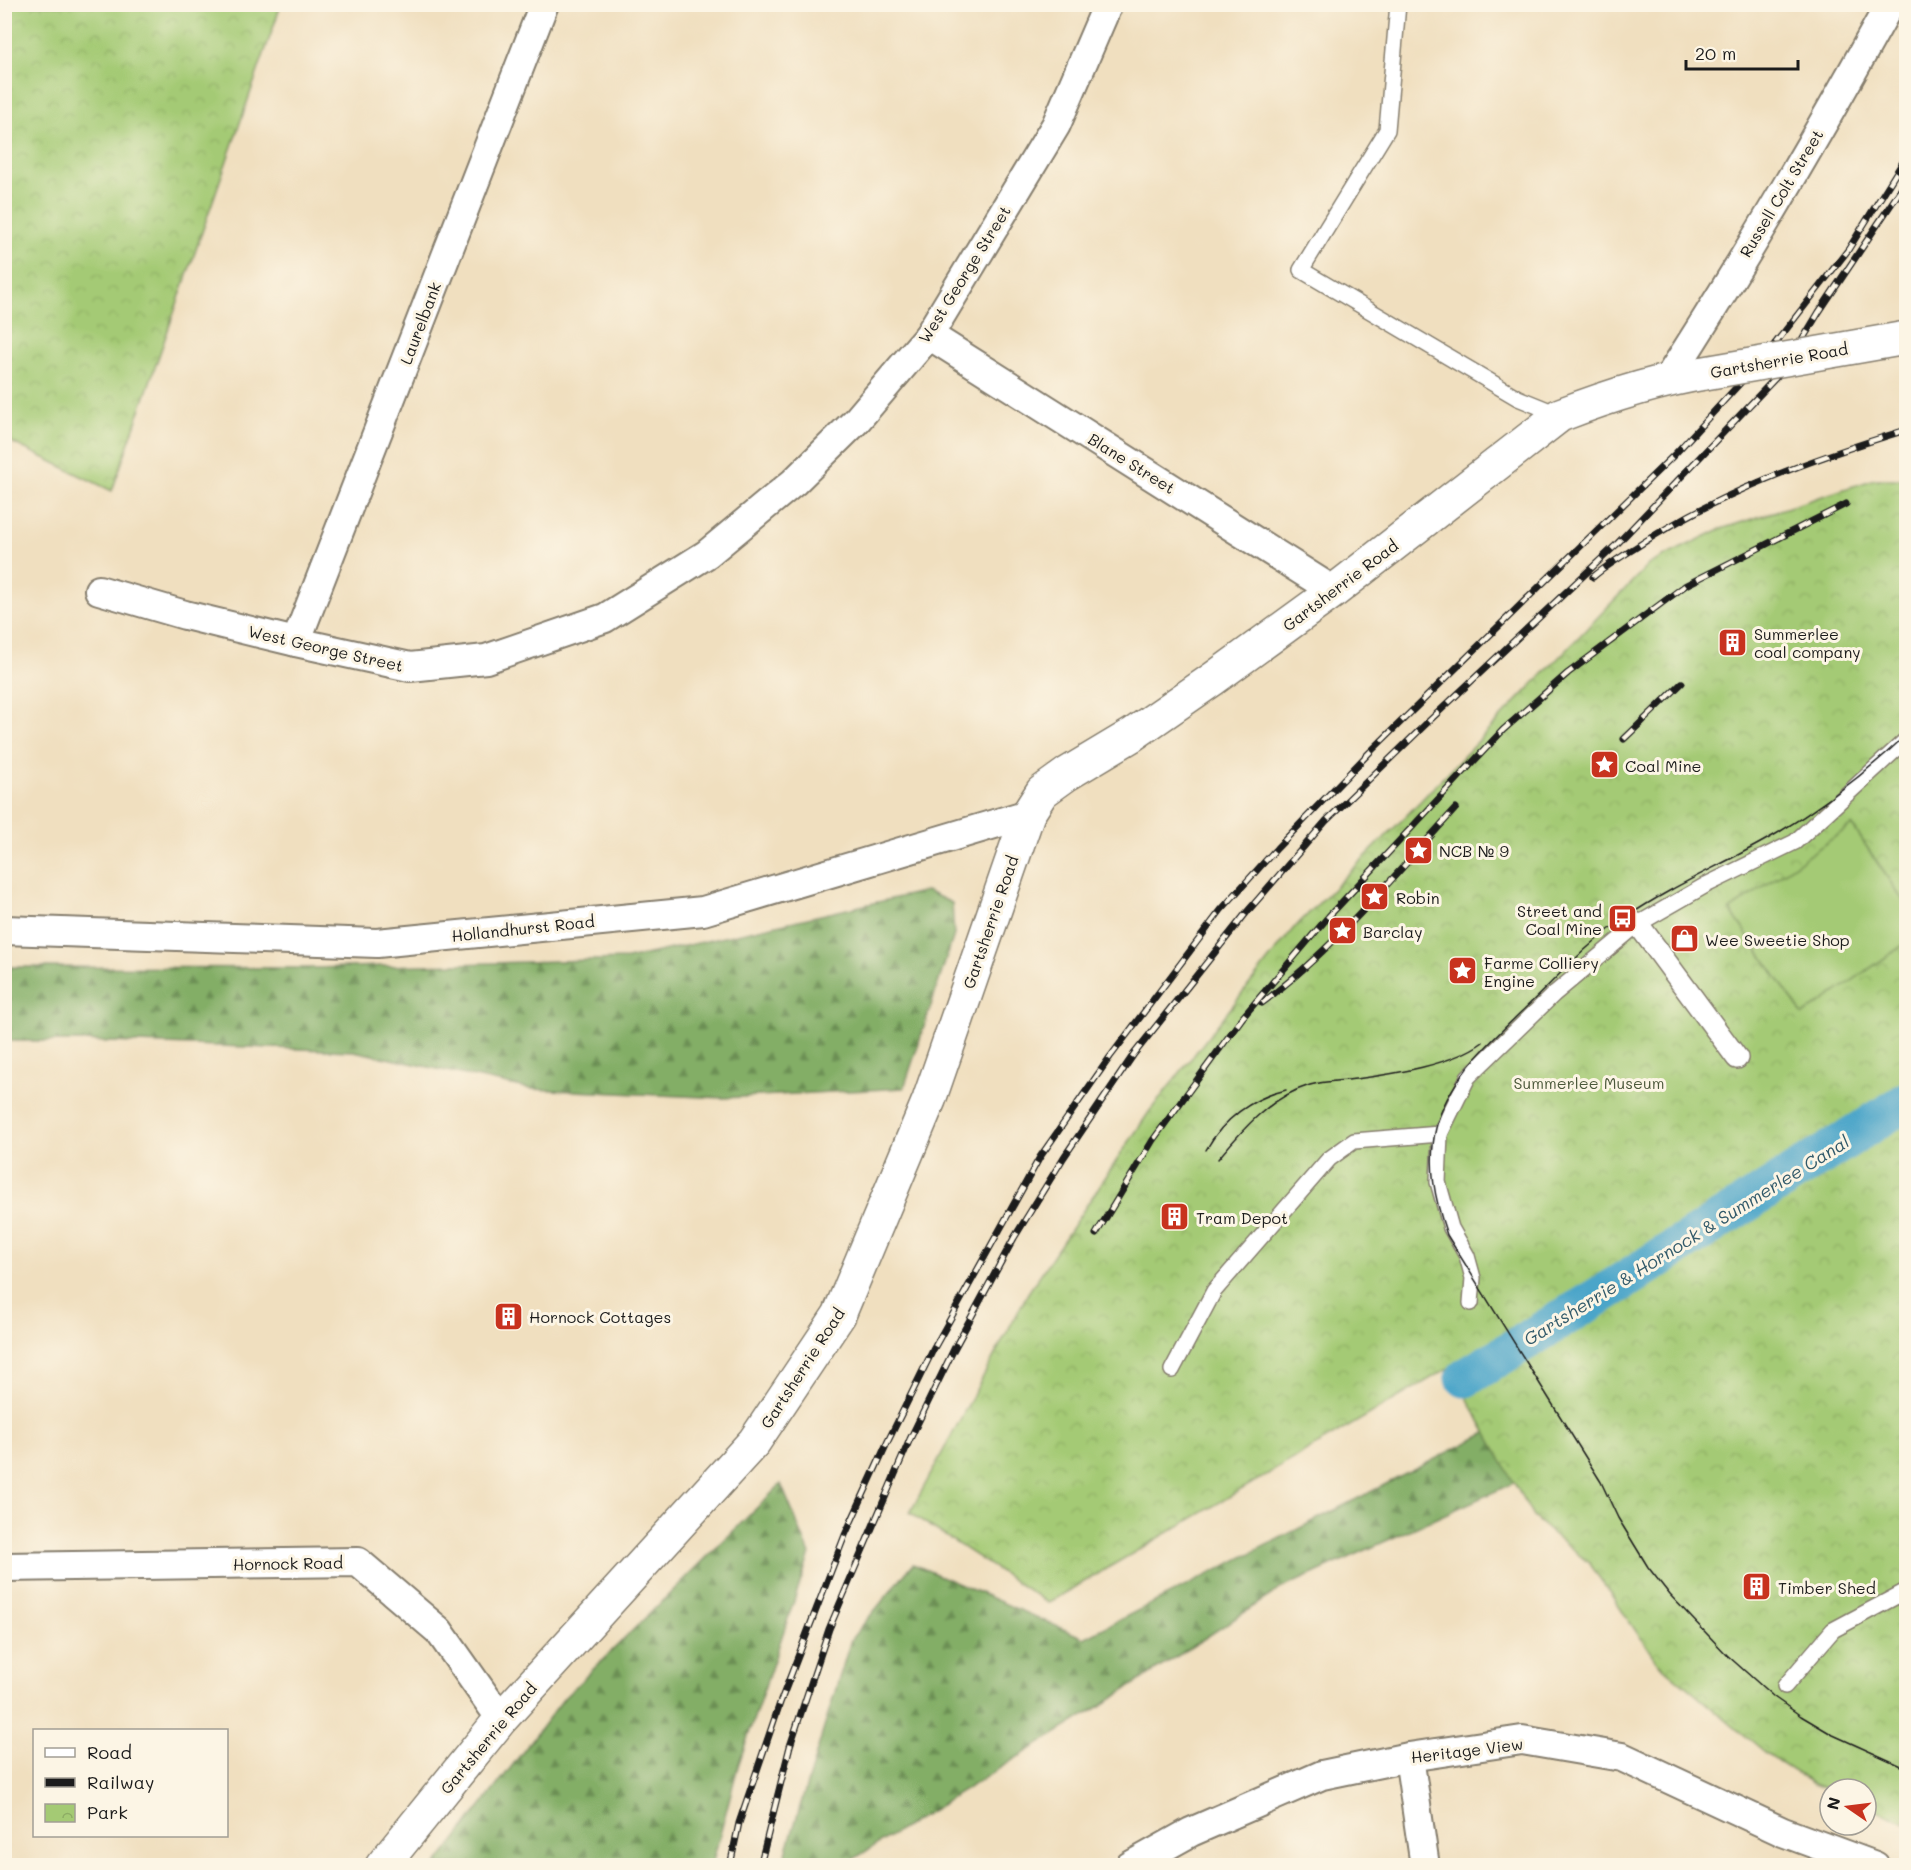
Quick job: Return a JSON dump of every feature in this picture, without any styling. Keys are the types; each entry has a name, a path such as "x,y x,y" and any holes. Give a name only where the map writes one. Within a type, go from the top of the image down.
{"street":[{"name":"Laurelbank","path":"296,642 544,4"},
{"name":"Russell Colt Street","path":"1668,379 1708,317 1890,4"},
{"name":"West George Street","path":"99,590 185,615 410,667 486,659 605,618 707,554 794,483 857,420 929,335 1056,125 1105,5"},
{"name":"Blane Street","path":"929,335 1334,591"},
{"name":"Gartsherrie Road","path":"382,1866 501,1719 754,1442 839,1315 929,1100 1028,814 1042,792 1186,698 1334,591 1560,415 1602,399 1668,379 1906,338"},
{"name":"Hollandhurst Road","path":"4,930 377,943 703,911 1028,814"},
{"path":"1638,924 1737,1058"},
{"name":"Hornock Road","path":"4,1567 358,1562 439,1631 501,1719"},
{"name":"Heritage View","path":"1130,1866 1191,1832 1323,1775 1408,1757 1521,1740 1622,1757 1783,1832 1875,1866"},
{"path":"1408,1757 1425,1866"}],"lane":[{"path":"1398,4 1387,130 1301,270 1518,398 1560,415"},
{"path":"1471,1303 1473,1278 1467,1256 1451,1228 1438,1182 1440,1134 1468,1077 1554,994 1638,924 1706,885 1795,842 1906,740"},
{"path":"1172,1370 1214,1291 1329,1159 1354,1141 1440,1134"},
{"path":"1785,1686 1833,1630 1906,1591"}],"green space":[{"path":"4,5 281,5 112,491 5,439"},
{"name":"Summerlee Museum","path":"1875,479 1906,479 1906,1823 1878,1811 1878,1777 1818,1777 1818,1786 1812,1783 1766,1754 1657,1662 1590,1564 1533,1517 1450,1367 1048,1603 910,1513 1028,1293 1149,1112 1293,929 1404,818 1649,564 1718,530"},
{"path":"1852,825 1906,905 1906,943 1803,1015 1730,910"},
{"path":"926,891 952,903 954,935 904,1088 724,1098 530,1089 354,1051 82,1041 5,1041 5,967 315,968 627,959"},
{"path":"1792,1277 1827,1341 1280,1589 1110,1700 846,1865 782,1866 851,1639 913,1564 1084,1638"},
{"path":"781,1484 810,1554 738,1766 712,1865 436,1865 564,1698"}],"waterway":[{"name":"Gartsherrie & Hornock & Summerlee Canal","path":"1465,1378 1614,1287 1906,1102"}],"tram line":[{"path":"1906,735 1860,775 1811,812 1757,845 1643,906 1611,928 1584,951 1470,1064 1450,1094 1442,1111 1436,1128 1432,1155 1436,1196 1447,1235 1601,1482 1618,1518 1648,1567 1670,1595 1727,1655 1774,1697 1833,1735 1906,1768"},
{"path":"1218,1159 1258,1115 1282,1097 1296,1090 1315,1084 1371,1077 1422,1067 1455,1057 1483,1042"},
{"path":"1206,1150 1221,1129 1240,1111 1262,1098 1286,1090"}],"railway":[{"path":"730,1866 739,1823 780,1703 845,1535 933,1350 1040,1157 1110,1057 1221,910 1369,753 1674,455 1767,354 1848,250 1906,157"},
{"path":"760,1866 790,1746 829,1629 910,1439 954,1349 1014,1238 1064,1157 1134,1054 1247,912 1326,821 1616,545 1786,367 1819,312 1906,182"},
{"path":"1593,577 1666,528 1732,494 1836,453 1906,430"},
{"path":"1096,1234 1153,1140 1243,1017 1329,916 1503,730 1568,673 1686,585 1846,504"},
{"path":"1624,739 1682,683"},
{"path":"1262,1003 1289,982 1339,935 1456,808"}],"place":[{"name":"Summerlee coal company","path":"1733,642"},
{"name":"Coal Mine","path":"1604,765"},
{"name":"NCB № 9","path":"1418,850"},
{"name":"Robin","path":"1375,897"},
{"name":"Street and Coal Mine","path":"1623,919"},
{"name":"Barclay","path":"1342,931"},
{"name":"Wee Sweetie Shop","path":"1684,939"},
{"name":"Farme Colliery Engine","path":"1463,971"},
{"name":"Tram Depot","path":"1175,1217"},
{"name":"Hornock Cottages","path":"508,1316"},
{"name":"Timber Shed","path":"1757,1587"}]}
